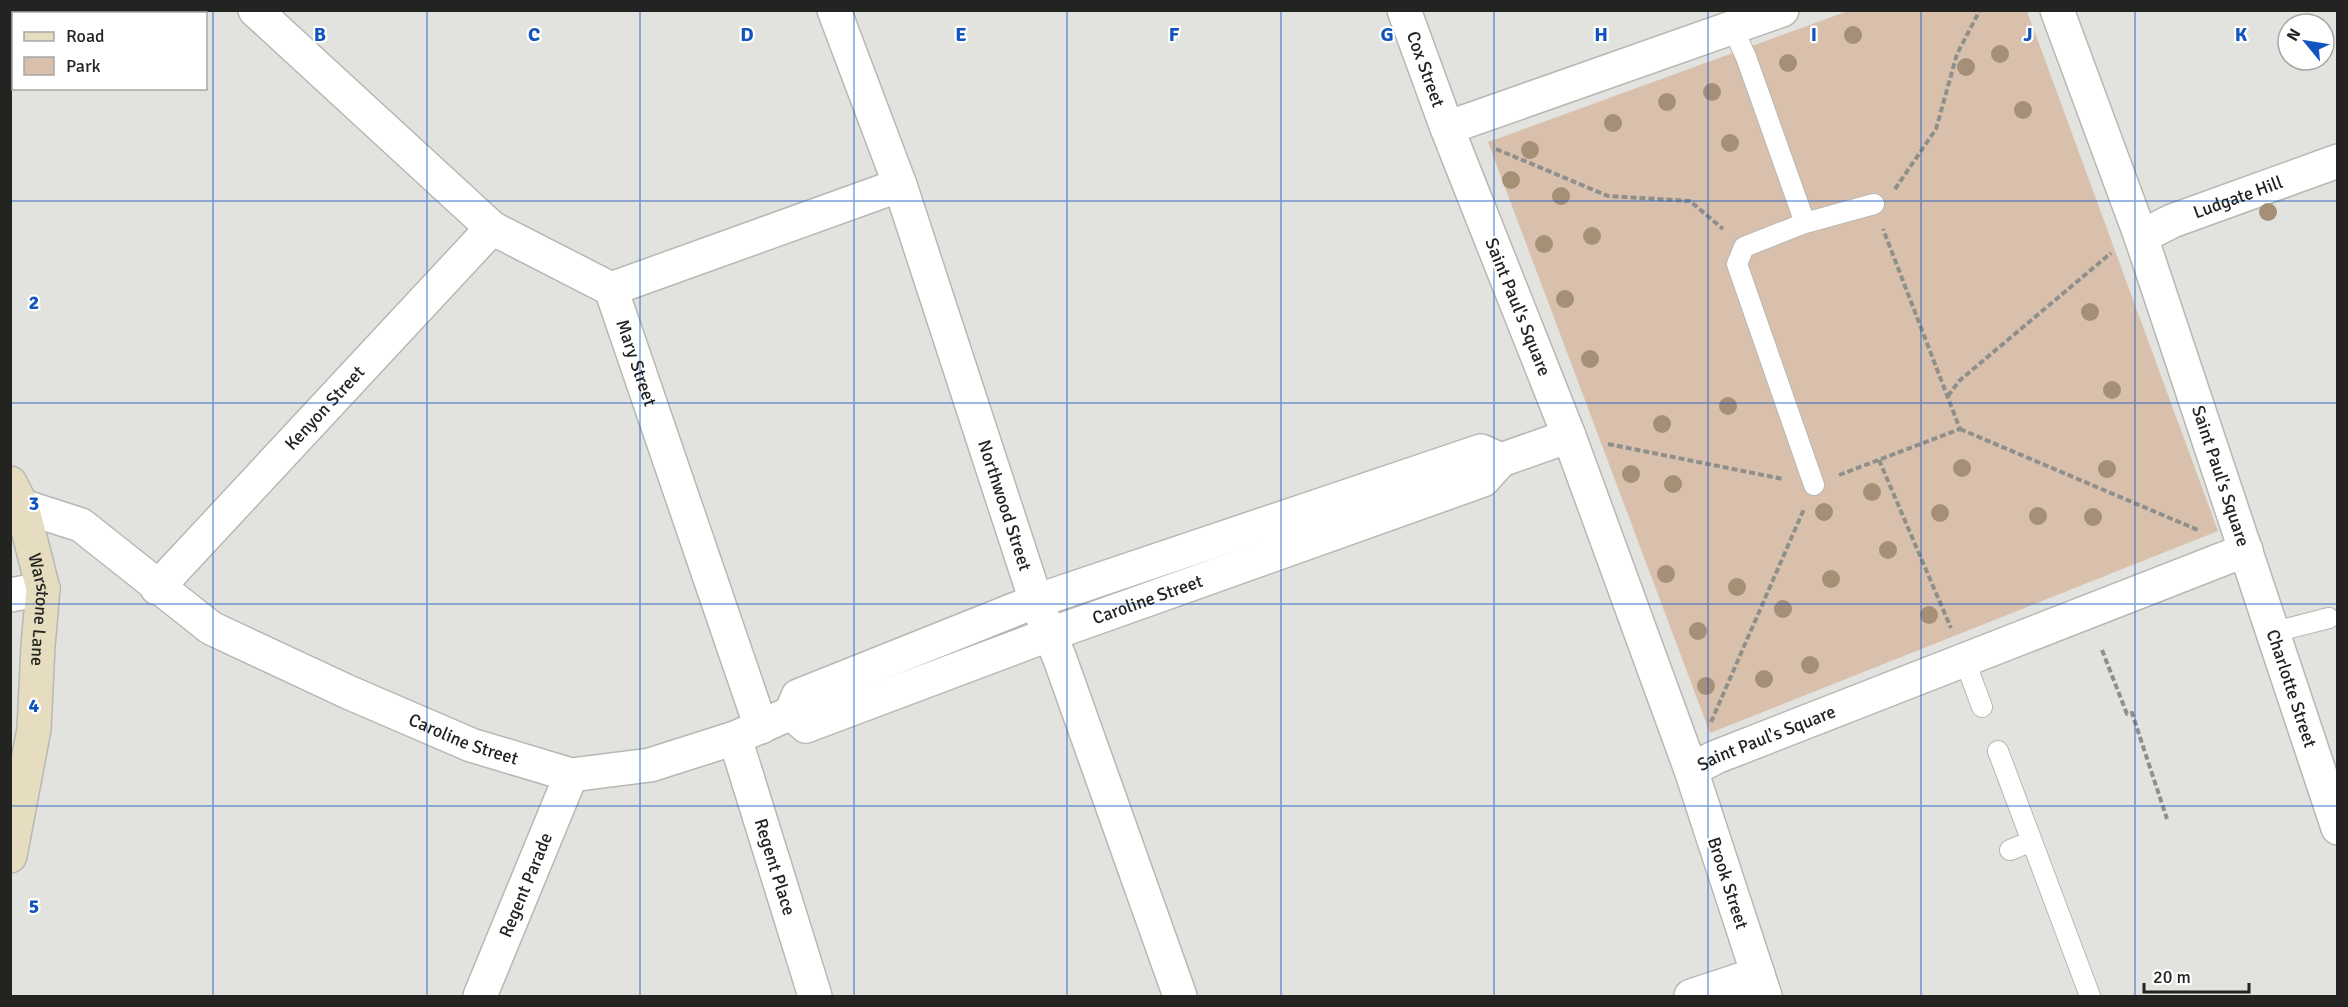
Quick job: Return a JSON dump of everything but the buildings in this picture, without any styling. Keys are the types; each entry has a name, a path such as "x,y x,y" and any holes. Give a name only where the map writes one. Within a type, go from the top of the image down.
{"street":[{"path":"255,10 492,228 611,289 900,185"},
{"name":"Northwood Street","path":"834,10 900,185 1036,601 1048,635 1060,659 1180,996"},
{"name":"Cox Street","path":"1404,10 1447,128"},
{"name":"Saint Paul's Square","path":"1447,128 1569,436 1691,770 1716,758 2246,550 2141,237 2057,10"},
{"path":"1447,128 1758,17"},
{"name":"Ludgate Hill","path":"2141,237 2172,221 2337,161"},
{"name":"Kenyon Street","path":"157,588 492,228"},
{"name":"Mary Street","path":"611,289 748,733"},
{"name":"Caroline Street","path":"791,713 806,726 1048,635 1483,480 1501,460 1569,436"},
{"name":"Caroline Street","path":"16,495 81,525 157,588 211,628 266,655 471,745 571,775 650,765 748,733 791,713 798,696 1036,601 1481,451 1501,460"},
{"name":"Warstone Lane","path":"10,856 34,729 43,589 16,495"},
{"name":"Charlotte Street","path":"2246,550 2337,828"},
{"path":"10,595 43,589"},
{"name":"Regent Place","path":"748,733 815,996"},
{"name":"Brook Street","path":"1691,770 1762,985"},
{"name":"Regent Parade","path":"480,996 571,775"},
{"path":"1691,996 1762,985"}],"lane":[{"path":"1758,17 1746,57 1805,224"},
{"path":"1814,485 1737,264 1744,247 1805,224 1874,204"},
{"path":"2274,632 2330,618"},
{"path":"1965,661 1982,707"},
{"path":"1998,751 2090,996"},
{"path":"2010,850 2032,841"}],"path":[{"path":"1980,10 1958,54 1936,129 1893,192 1874,204 1948,397 1959,381 2111,253"},
{"path":"1447,128 1608,196 1690,201 1744,247"},
{"path":"1960,429 2246,550"},
{"path":"1879,460 1965,661"},
{"path":"1691,770 1814,485"},
{"path":"2102,650 2127,714 2132,713 2167,819"}],"green space":[{"path":"1848,11 2027,11 2218,531 1710,733 1488,142"}]}
